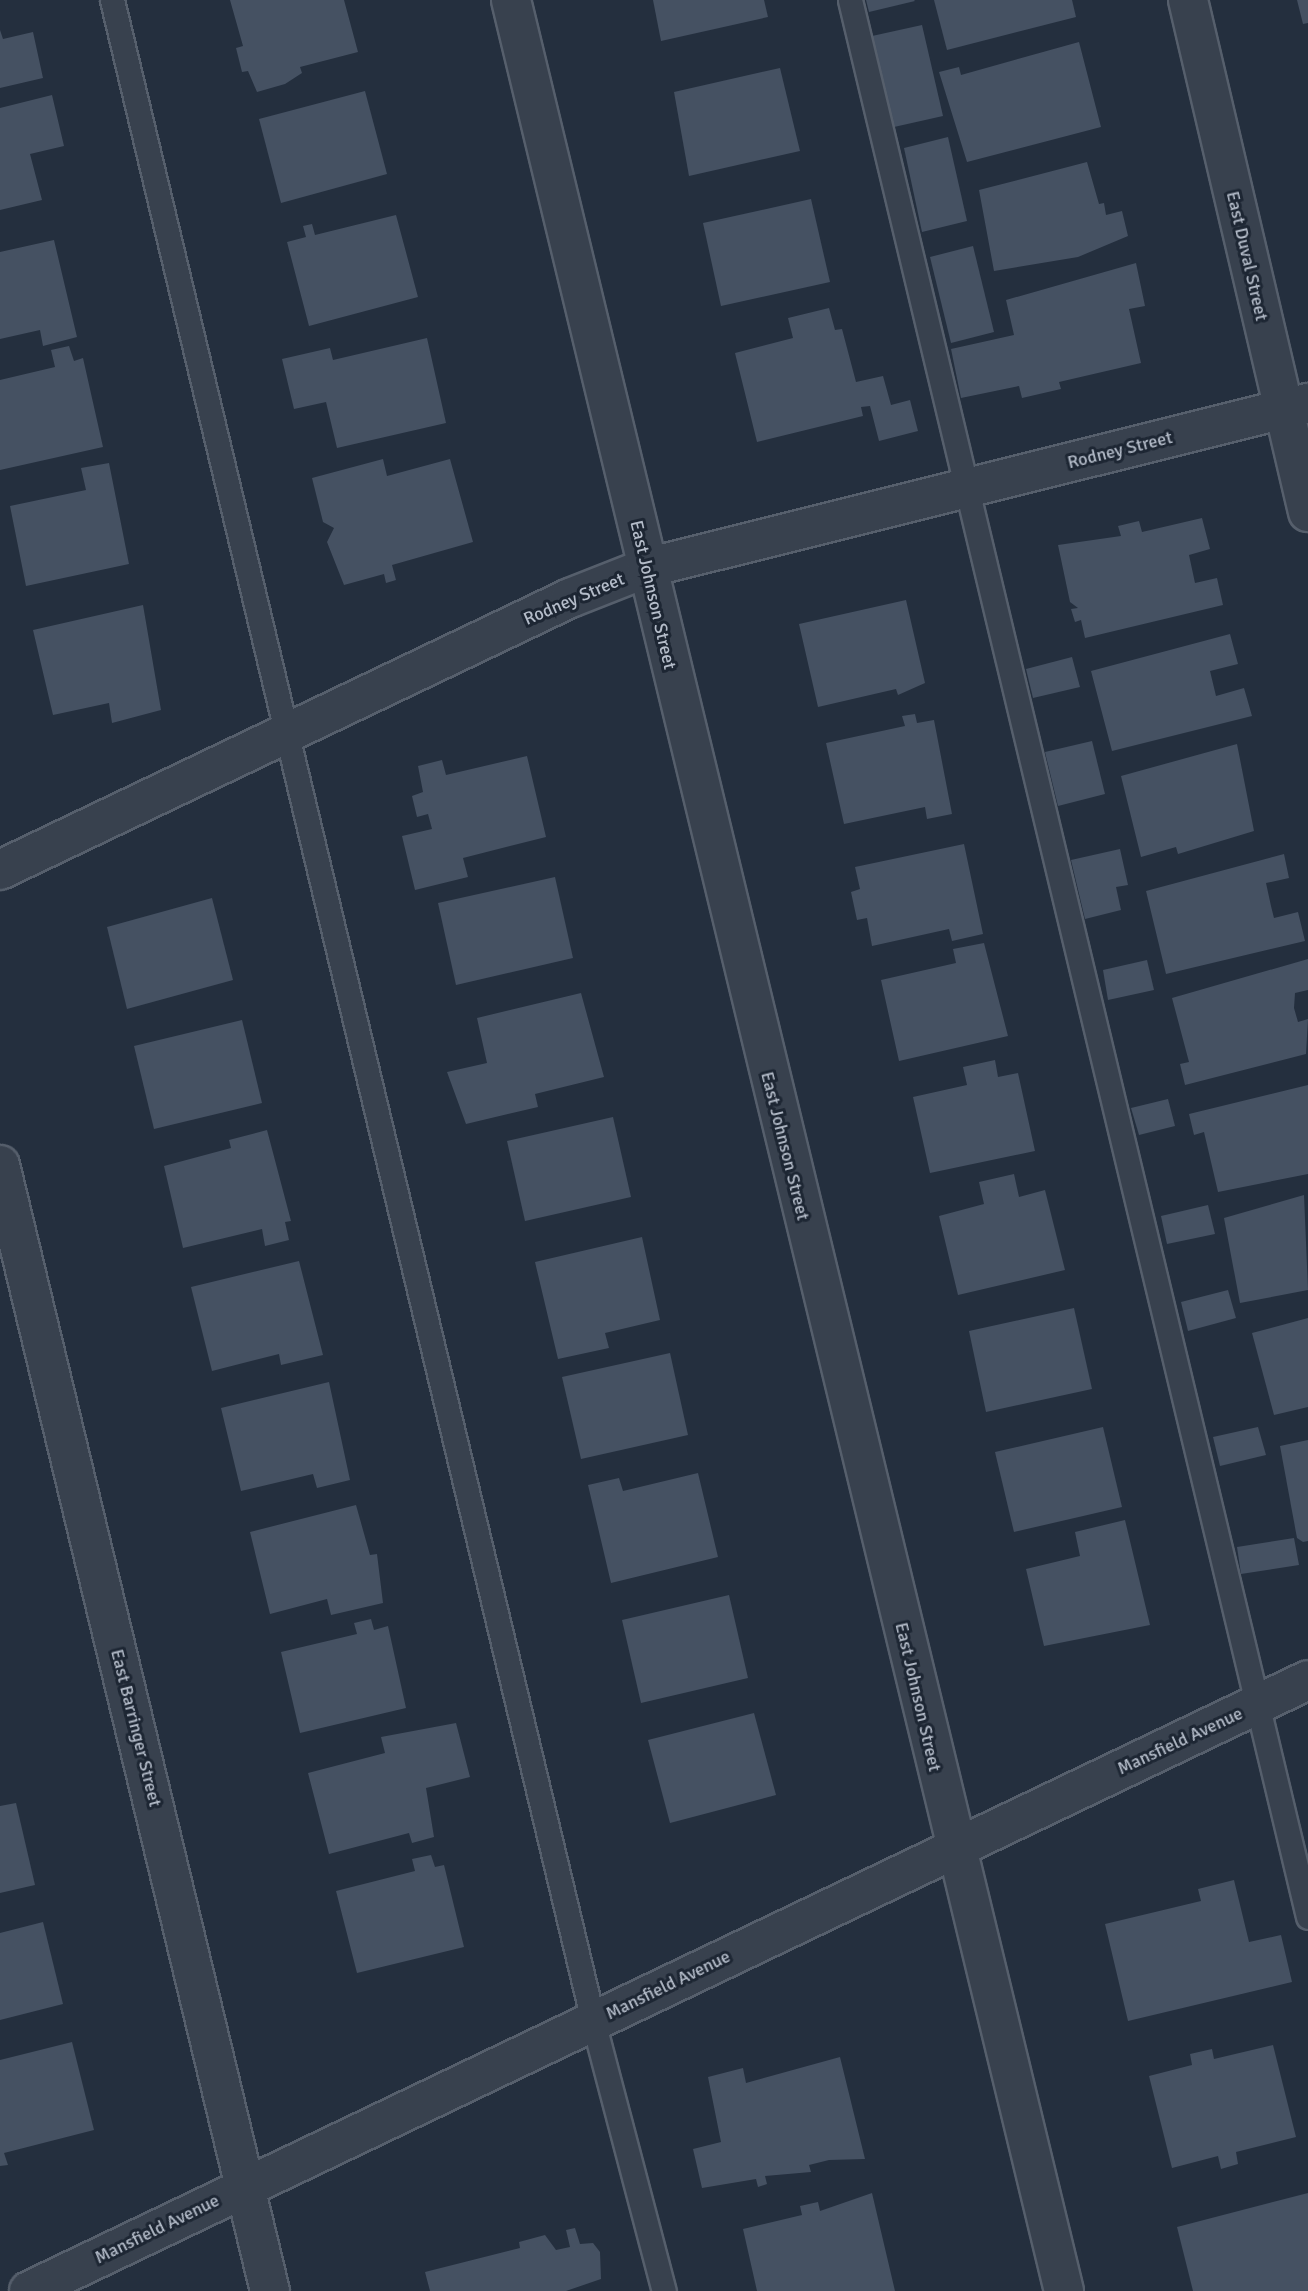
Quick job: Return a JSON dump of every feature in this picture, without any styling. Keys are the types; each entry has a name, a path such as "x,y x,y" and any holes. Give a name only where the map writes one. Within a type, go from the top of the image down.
{"street":[{"name":"East Johnson Street","path":"511,0 954,1848 1064,2291"},
{"name":"East Duval Street","path":"1188,0 1296,406 1308,512"},
{"name":"Rodney Street","path":"0,870 290,730 646,568 1296,406"},
{"name":"East Barringer Street","path":"0,1165 270,2291"},
{"name":"Mansfield Avenue","path":"29,2291 1308,1680"}],"lane":[{"path":"112,0 290,730 593,2021 664,2291"},
{"path":"850,0 971,488 1308,1917"}],"building":[{"path":"230,0 344,0 358,52 300,67 302,73 285,84 257,92 248,71 242,72 236,48 243,46"},
{"path":"653,0 764,0 768,17 661,41"},
{"path":"866,0 914,0 915,1 869,12"},
{"path":"934,0 1072,0 1076,17 947,50"},
{"path":"1297,0 1308,0 1308,23 1303,24"},
{"path":"922,25 943,116 894,127 872,36"},
{"path":"0,30 3,39 33,32 43,78 0,88"},
{"path":"1079,42 1101,127 967,162 939,72 959,67 961,75"},
{"path":"780,68 800,151 689,176 674,92"},
{"path":"365,91 387,174 281,203 259,119"},
{"path":"52,95 64,146 30,154 42,200 0,210 0,108"},
{"path":"948,137 967,221 922,232 904,148"},
{"path":"1087,162 1099,204 1104,203 1106,215 1122,211 1128,236 1078,257 994,271 979,190"},
{"path":"811,199 830,282 721,306 703,223"},
{"path":"396,215 418,297 309,326 287,242 306,237 303,226 312,224 315,235"},
{"path":"54,240 77,337 43,346 40,330 0,339 0,252"},
{"path":"973,246 994,332 951,343 930,257"},
{"path":"1136,263 1145,306 1129,309 1141,363 1059,382 1061,389 1022,398 1019,386 961,398 951,349 1014,335 1006,300"},
{"path":"829,308 835,330 842,329 856,382 883,376 891,405 910,400 918,431 879,441 870,406 861,407 863,416 757,442 735,353 793,338 788,318"},
{"path":"427,338 446,423 337,448 326,402 294,409 282,359 330,348 333,360"},
{"path":"69,346 74,361 83,358 103,447 0,470 0,380 55,367 51,350"},
{"path":"383,459 387,476 450,459 473,542 392,565 396,580 386,583 384,574 344,585 327,542 334,528 323,522 312,478"},
{"path":"109,463 129,564 26,586 10,506 86,490 81,468"},
{"path":"1202,518 1210,549 1189,555 1195,583 1217,578 1223,605 1085,638 1081,620 1075,622 1071,609 1078,608 1070,602 1058,545 1121,536 1118,526 1139,521 1142,532"},
{"path":"906,600 925,683 898,695 896,689 818,707 799,624"},
{"path":"143,605 161,710 112,723 109,703 53,715 33,630"},
{"path":"1230,634 1238,664 1210,671 1216,696 1244,688 1252,716 1112,751 1091,671"},
{"path":"1072,657 1080,687 1033,698 1026,669"},
{"path":"915,714 917,723 934,720 952,814 927,819 925,807 844,824 826,743 905,726 902,716"},
{"path":"1092,741 1105,794 1058,806 1045,752"},
{"path":"1237,744 1254,831 1178,854 1176,847 1141,857 1121,776"},
{"path":"527,756 546,837 463,858 468,877 415,890 402,836 432,829 428,814 417,817 412,796 423,792 418,766 442,760 446,775"},
{"path":"964,844 983,934 952,941 949,929 872,946 867,918 857,920 851,892 860,889 855,867"},
{"path":"1120,849 1128,885 1116,887 1121,910 1085,919 1071,860"},
{"path":"1284,854 1289,878 1266,883 1271,906 1274,918 1298,912 1305,941 1166,974 1146,891"},
{"path":"555,877 573,958 456,985 438,903"},
{"path":"212,898 233,980 127,1009 107,927"},
{"path":"984,943 1008,1036 899,1061 881,980 956,963 953,949"},
{"path":"1308,959 1308,990 1295,993 1294,1008 1298,1022 1308,1019 1306,1054 1185,1085 1180,1064 1189,1062 1172,998"},
{"path":"1147,960 1154,990 1108,1000 1103,970"},
{"path":"581,993 604,1077 535,1094 538,1107 466,1124 447,1072 487,1063 477,1018"},
{"path":"242,1020 262,1103 154,1129 134,1046"},
{"path":"995,1060 998,1077 1018,1073 1035,1151 930,1173 913,1097 967,1085 963,1067"},
{"path":"1308,1085 1308,1174 1218,1192 1204,1132 1194,1135 1189,1114"},
{"path":"1168,1099 1175,1126 1139,1135 1131,1108"},
{"path":"613,1117 631,1197 525,1221 507,1141"},
{"path":"267,1130 291,1221 285,1222 289,1240 265,1246 262,1229 183,1248 164,1166 231,1148 229,1140"},
{"path":"1014,1174 1019,1197 1045,1190 1065,1270 958,1295 939,1216 984,1204 979,1182"},
{"path":"1304,1195 1308,1290 1240,1303 1224,1218"},
{"path":"1208,1205 1215,1234 1167,1244 1161,1216"},
{"path":"642,1237 660,1320 605,1333 609,1348 558,1359 535,1262"},
{"path":"299,1261 323,1355 281,1365 279,1354 212,1371 191,1287"},
{"path":"1228,1290 1236,1318 1188,1331 1181,1302"},
{"path":"1074,1308 1092,1389 986,1412 969,1331"},
{"path":"1308,1318 1308,1407 1274,1415 1252,1333"},
{"path":"670,1353 688,1435 581,1459 562,1377"},
{"path":"329,1382 350,1480 317,1488 313,1474 241,1491 221,1408"},
{"path":"1103,1427 1122,1507 1014,1532 995,1452"},
{"path":"1258,1427 1266,1455 1220,1466 1213,1437"},
{"path":"1308,1440 1308,1541 1303,1542 1297,1538 1280,1446"},
{"path":"698,1473 718,1557 611,1583 588,1485 619,1478 623,1491"},
{"path":"356,1505 370,1555 377,1554 383,1603 331,1615 327,1599 270,1614 250,1532"},
{"path":"1125,1520 1150,1625 1044,1646 1026,1569 1080,1556 1075,1532"},
{"path":"1294,1538 1299,1565 1241,1574 1237,1547"},
{"path":"729,1595 748,1678 641,1703 622,1620"},
{"path":"371,1619 374,1630 388,1626 406,1708 300,1733 281,1652 357,1634 354,1623"},
{"path":"754,1713 776,1795 670,1823 648,1740"},
{"path":"456,1723 470,1777 426,1788 434,1837 412,1843 409,1833 329,1854 308,1773 385,1753 381,1737"},
{"path":"16,1803 35,1885 0,1893 0,1806"},
{"path":"431,1855 435,1867 444,1865 464,1947 357,1973 336,1891 415,1871 412,1859"},
{"path":"1234,1880 1249,1942 1281,1935 1292,1982 1128,2021 1105,1924 1201,1901 1198,1889"},
{"path":"43,1922 63,2004 0,2020 0,1933"},
{"path":"72,2042 94,2130 4,2153 8,2165 0,2166 0,2060"},
{"path":"1273,2045 1296,2137 1236,2152 1238,2164 1221,2169 1218,2156 1172,2168 1149,2076 1192,2065 1190,2054 1212,2049 1214,2059"},
{"path":"840,2057 865,2159 829,2160 809,2165 811,2172 765,2176 767,2184 758,2187 756,2179 702,2188 693,2149 721,2142 708,2077 743,2068 746,2083"},
{"path":"872,2193 895,2291 757,2291 743,2229 802,2215 800,2206 818,2202 820,2211"},
{"path":"1308,2193 1308,2291 1193,2291 1177,2227"},
{"path":"575,2228 580,2244 593,2243 600,2252 601,2279 566,2291 430,2291 425,2272 520,2248 519,2242 545,2235 556,2250 570,2247 566,2230"}]}
